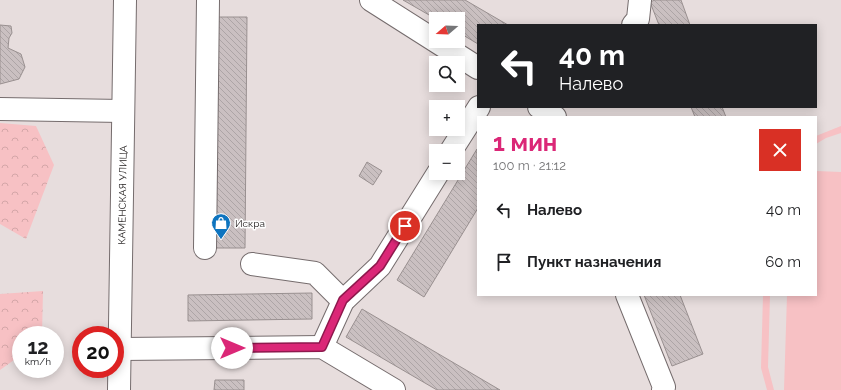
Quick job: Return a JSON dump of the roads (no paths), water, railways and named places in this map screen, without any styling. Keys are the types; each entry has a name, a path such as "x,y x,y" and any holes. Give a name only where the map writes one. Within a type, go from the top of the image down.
{"street":[{"name":"КАМЕНСКАЯ УЛИЦА","path":"120,326 122,111 125,0"},
{"path":"205,248 208,0"},
{"path":"371,0 477,67"},
{"path":"634,24 638,19 640,0"},
{"path":"455,144 477,108"},
{"path":"541,108 554,116"},
{"path":"557,116 564,108"},
{"path":"0,109 122,111"},
{"path":"322,347 343,300 380,266 434,180"},
{"path":"252,264 315,273 343,300"},
{"path":"627,296 664,387 662,390"},
{"path":"124,349 322,347 394,390"},
{"name":"КАМЕНСКАЯ УЛИЦА","path":"119,378 119,390"}],"place":[{"name":"Искра","path":"221,240"}]}
